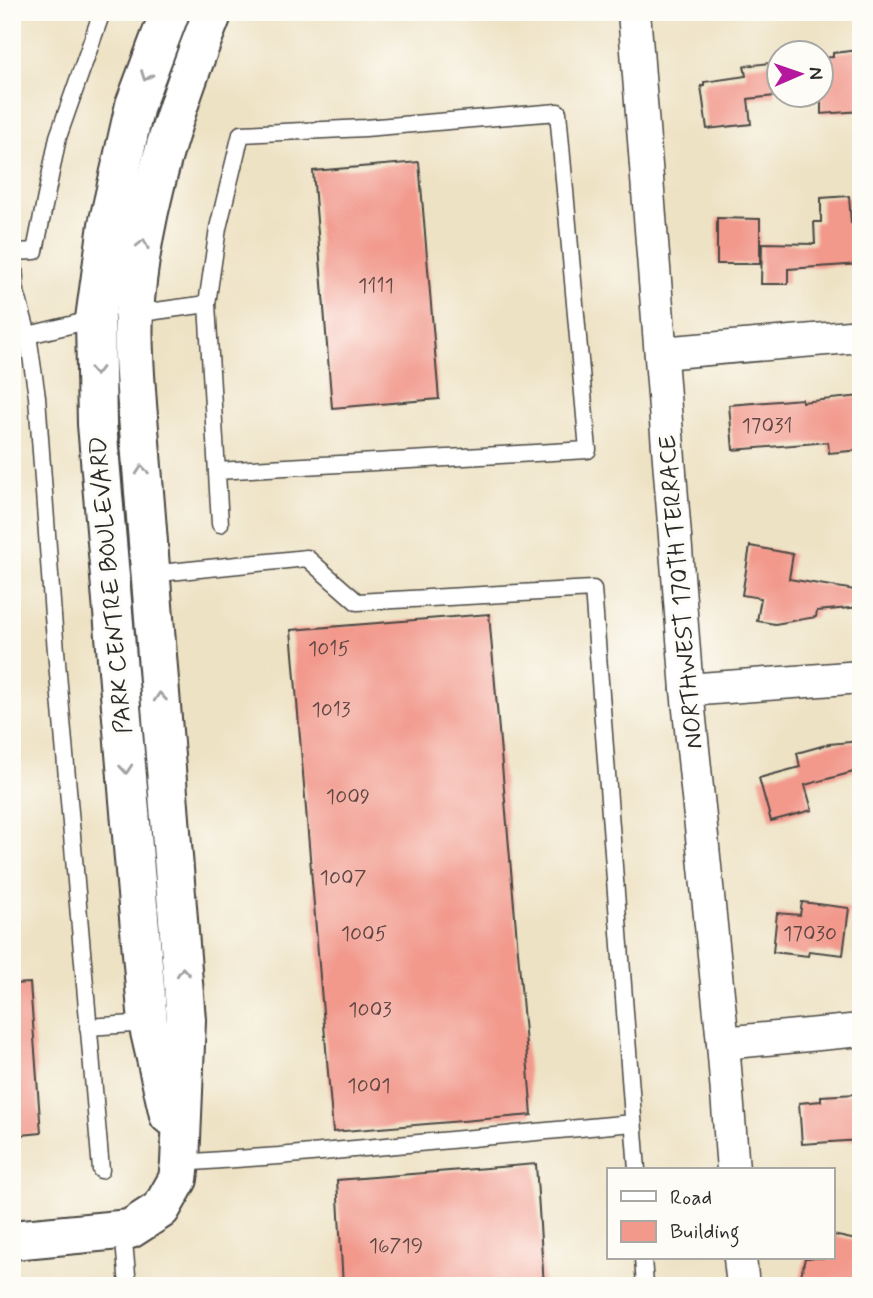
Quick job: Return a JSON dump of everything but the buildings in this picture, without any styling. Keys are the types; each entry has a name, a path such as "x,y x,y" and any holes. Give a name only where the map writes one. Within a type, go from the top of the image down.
{"street":[{"name":"PARK CENTRE BOULEVARD","path":"170,12 135,105 108,225 95,320 97,424 148,1023 180,1163"},
{"name":"PARK CENTRE BOULEVARD","path":"12,1240 130,1229 161,1209 178,1180 186,1020 137,404 134,314 141,255 162,161 192,64 213,12"},
{"name":"NORTHWEST 170TH TERRACE","path":"634,12 687,690 723,1043 733,1168"},
{"path":"95,320 134,314"},
{"path":"661,353 861,336"},
{"path":"110,578 150,574"},
{"path":"687,690 861,677"},
{"path":"148,1023 186,1020"},
{"path":"723,1043 861,1030"},
{"path":"740,1260 743,1286"}],"lane":[{"path":"100,1170 37,397 20,337 13,251 35,251 58,136 102,12"},
{"path":"217,471 588,450 558,112 365,128 241,134 218,229 207,304 220,524"},
{"path":"134,314 207,304"},
{"path":"20,337 95,320"},
{"path":"150,574 307,558 357,602 593,589 637,1168"},
{"path":"88,1027 148,1023"},
{"path":"180,1163 633,1123"},
{"path":"123,1230 128,1286"},
{"path":"643,1260 645,1286"}]}
